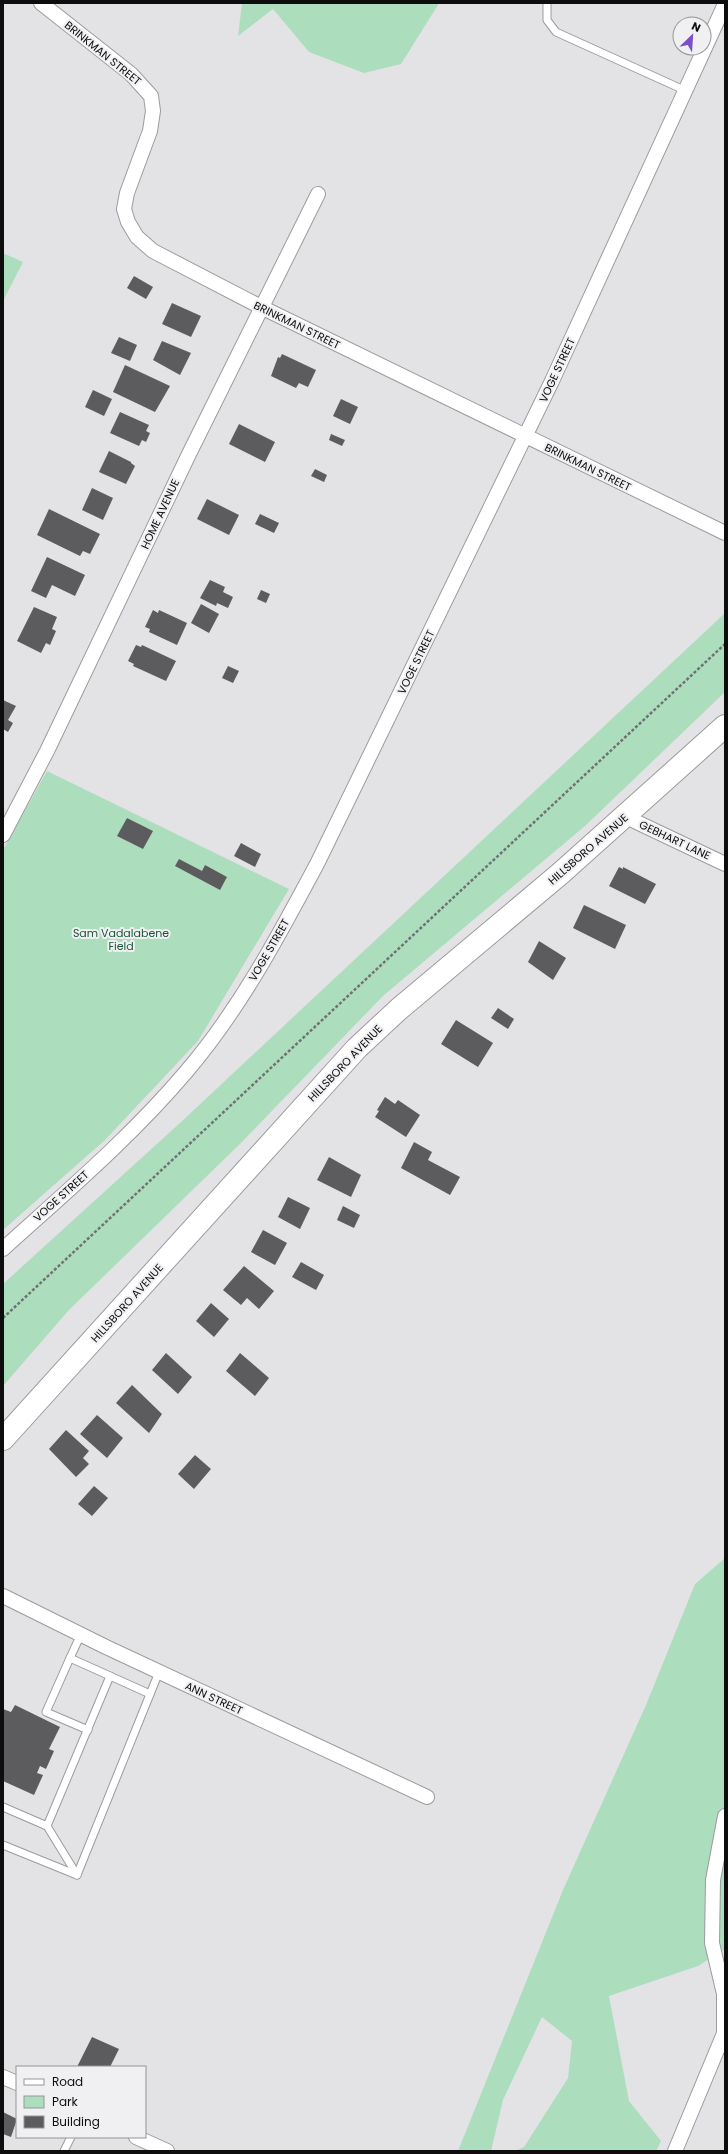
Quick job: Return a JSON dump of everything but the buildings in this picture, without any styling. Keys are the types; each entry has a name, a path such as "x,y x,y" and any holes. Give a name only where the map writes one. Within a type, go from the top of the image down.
{"main road":[{"name":"HILLSBORO AVENUE","path":"3,1438 358,1048 399,1009 626,817 725,726"}],"street":[{"name":"BRINKMAN STREET","path":"41,3 131,74 150,96 153,111 150,131 125,201 124,209 128,222 137,237 153,251 260,307 725,533"},
{"name":"VOGE STREET","path":"3,1249 104,1158 149,1113 186,1072 214,1037 249,986 318,862 526,436 684,90 725,4"},
{"name":"HOME AVENUE","path":"3,836 47,751 260,307 318,194"},
{"name":"GEBHART LANE","path":"626,817 725,864"},
{"name":"ANN STREET","path":"3,1596 159,1672 427,1797"},
{"path":"675,2151 724,2032 724,1994 712,1943 713,1880 725,1816"},
{"path":"3,2077 16,2083"},
{"path":"138,2138 167,2151"}],"lane":[{"path":"547,3 547,20 556,32 684,90"},
{"path":"81,1634 46,1712 88,1730"},
{"path":"70,1658 150,1694"},
{"path":"77,1876 159,1672"},
{"path":"47,1826 110,1676"},
{"path":"3,1807 47,1826 77,1876"},
{"path":"3,1845 77,1876"},
{"path":"64,2151 70,2138"}],"path":[{"path":"3,1318 725,644"}],"green space":[{"path":"242,3 437,3 438,5 401,64 364,73 309,52 273,9 238,36"},
{"path":"3,253 23,262 3,301"},
{"path":"725,613 725,692 585,826 383,996 241,1143 69,1310 3,1386 3,1284 181,1122"},
{"name":"Sam Vadalabene Field","path":"47,771 289,889 198,1041 105,1140 3,1230 3,850"},
{"path":"725,1558 725,1949 698,1966 609,1996 629,2101 661,2141 656,2151 515,2151 524,2147 568,2078 572,2041 542,2017 503,2100 491,2151 458,2151 563,1890 646,1705 695,1584"}]}
